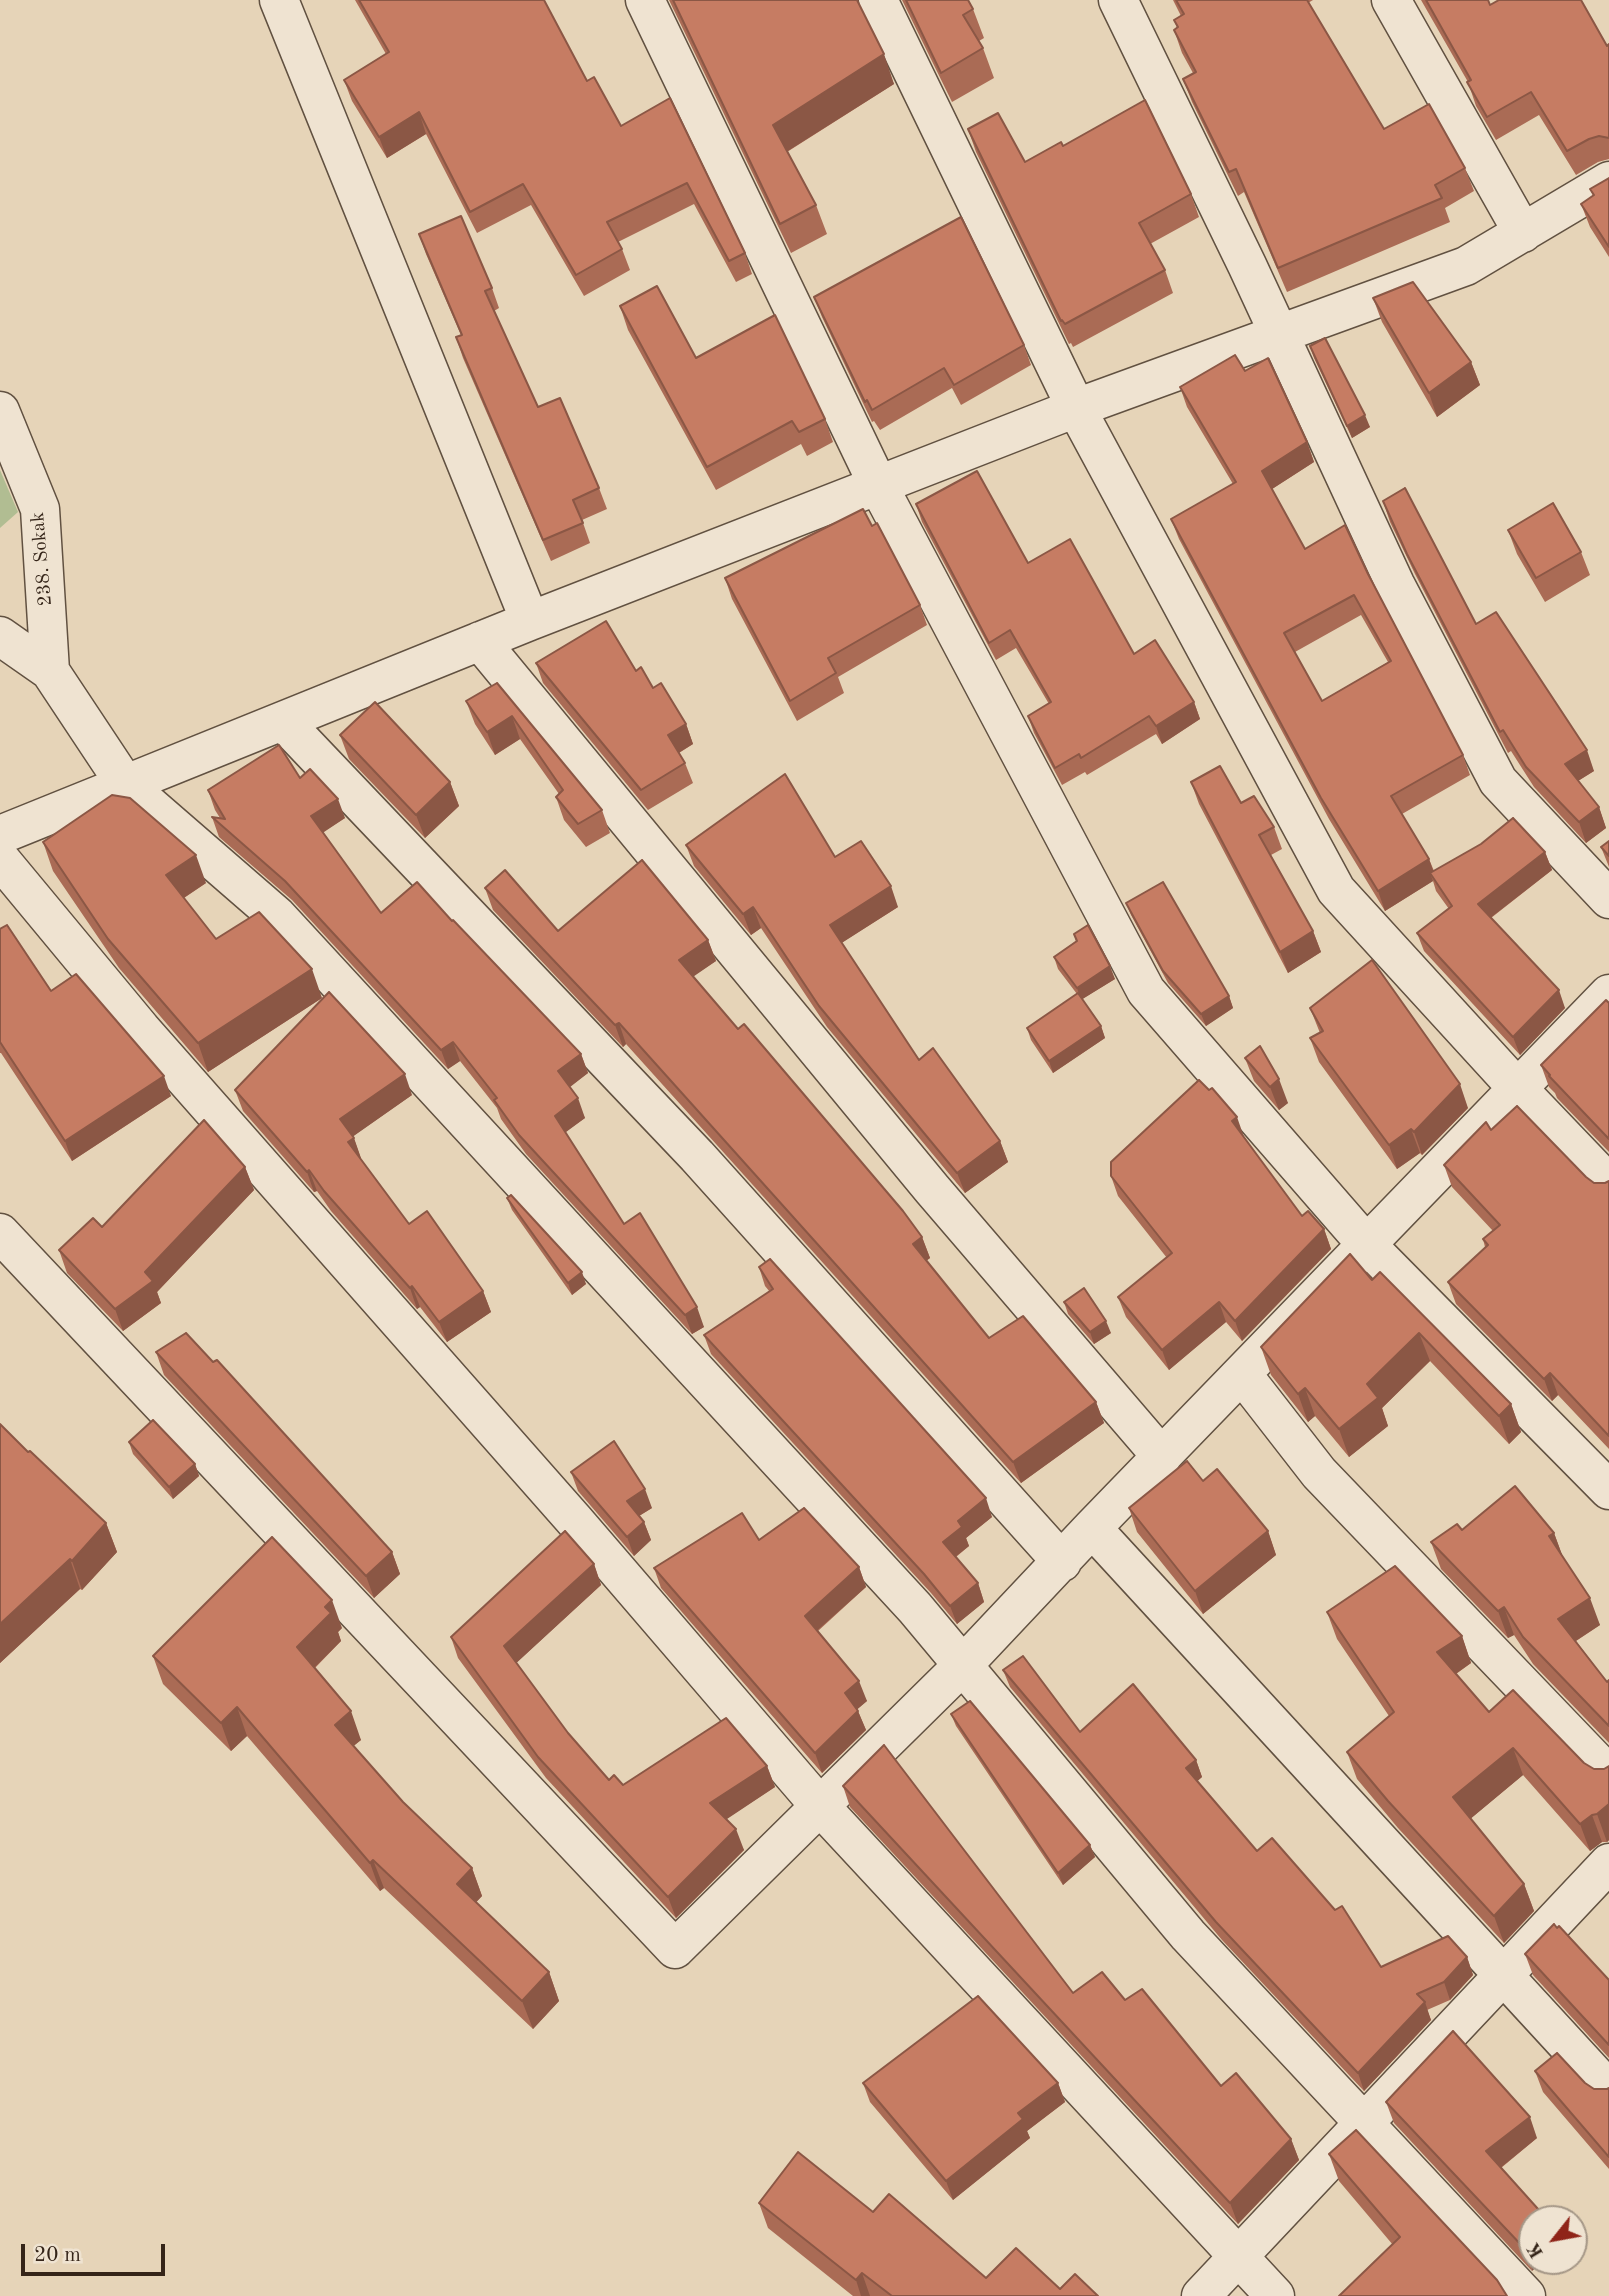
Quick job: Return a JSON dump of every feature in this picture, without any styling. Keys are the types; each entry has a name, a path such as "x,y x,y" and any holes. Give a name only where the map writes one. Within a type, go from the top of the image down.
{"street":[{"path":"279,0 530,621"},
{"path":"645,0 878,485 1146,991 1367,1245 1609,1490"},
{"path":"878,0 1076,408 1336,890 1609,1184"},
{"path":"1118,0 1281,335 1395,584 1497,781 1609,899"},
{"path":"1391,0 1523,233"},
{"path":"0,835 530,621 1076,408 1466,266 1609,181"},
{"name":"238. Sokak","path":"0,411 40,509 50,671"},
{"path":"0,636 50,671 125,784 276,915 915,1608 1188,1935 1526,2296"},
{"path":"480,641 932,1189 1162,1457"},
{"path":"283,721 696,1156 1062,1562"},
{"path":"0,859 141,1029 575,1521 819,1805 1275,2296"},
{"path":"0,1233 675,1949 962,1666 1609,994"},
{"path":"1242,1374 1319,1473 1609,1775"},
{"path":"1092,1528 1609,2090"},
{"path":"1201,2296 1609,1863"}],"green space":[{"path":"0,470 18,512 0,528"}],"building":[{"path":"359,0 544,0 587,81 594,77 621,126 670,98 745,253 729,261 687,183 607,222 622,249 576,275 523,184 470,212 419,112 379,137 344,80 389,52"},
{"path":"673,0 857,0 884,54 773,125 816,205 780,224"},
{"path":"906,0 968,0 973,9 963,15 983,48 941,73"},
{"path":"1176,0 1307,0 1384,129 1429,104 1465,168 1435,185 1442,198 1278,268 1236,169 1229,172 1183,79 1196,72 1174,30 1178,27 1174,20 1184,14"},
{"path":"1426,0 1488,0 1490,5 1499,0 1581,0 1607,46 1609,44 1609,138 1599,136 1589,139 1567,151 1531,92 1487,117 1467,82 1471,80"},
{"path":"1145,100 1191,194 1139,223 1165,270 1065,324 1061,321 968,129 998,113 1025,162 1061,142 1063,146"},
{"path":"1609,178 1609,247 1581,204 1594,195 1590,189"},
{"path":"461,216 492,288 485,291 538,407 560,398 599,488 573,500 583,523 543,540 456,337 462,335 419,234"},
{"path":"961,217 1024,345 954,385 944,368 872,410 867,400 865,402 814,297"},
{"path":"1413,282 1471,362 1429,393 1373,298"},
{"path":"657,286 696,358 775,315 825,419 799,432 792,421 707,467 620,306"},
{"path":"1325,338 1365,415 1347,426 1310,346"},
{"path":"1235,355 1245,371 1268,358 1307,442 1262,471 1305,549 1345,525 1463,755 1391,796 1429,859 1378,891 1321,798 1171,519 1236,482 1180,387","holes":["1354,595 1391,661 1322,701 1284,633"]},
{"path":"977,471 1028,563 1070,539 1134,654 1155,640 1194,702 1156,726 1149,716 1081,758 1079,754 1055,768 1028,716 1051,702 1010,630 989,643 916,504"},
{"path":"1405,488 1476,624 1496,612 1587,750 1565,764 1599,807 1579,822 1526,767 1503,730 1500,732 1407,554 1383,501"},
{"path":"1553,503 1581,552 1536,578 1508,530"},
{"path":"863,509 872,526 877,523 920,605 828,658 836,673 790,701 725,578"},
{"path":"606,621 636,671 641,667 653,688 661,683 686,724 668,735 685,763 641,790 536,663"},
{"path":"497,683 602,810 578,824 556,797 563,790 512,716 487,732 466,701"},
{"path":"375,702 450,782 416,815 340,735"},
{"path":"279,745 300,778 310,769 338,799 311,816 381,913 417,882 581,1054 558,1071 578,1098 555,1116 624,1224 640,1213 697,1307 685,1315 519,1135 494,1100 497,1098 453,1042 441,1050 285,881 212,817 225,819 208,790"},
{"path":"1220,766 1241,803 1254,796 1274,827 1259,835 1313,931 1280,952 1191,782"},
{"path":"785,774 835,857 861,841 891,886 830,925 919,1060 933,1048 1000,1141 957,1173 819,1006 753,907 743,914 686,845"},
{"path":"112,795 130,798 196,855 166,875 216,939 259,912 312,969 198,1043 108,939 43,842"},
{"path":"1513,818 1545,852 1478,904 1559,990 1513,1037 1417,933 1452,906 1430,873 1481,844"},
{"path":"1609,841 1609,856 1601,847"},
{"path":"642,860 708,940 679,960 738,1029 744,1024 903,1211 922,1237 913,1244 989,1338 1023,1316 1096,1402 1013,1462 619,1023 615,1025 485,888 505,870 558,931"},
{"path":"1163,882 1229,996 1201,1014 1163,971 1126,903"},
{"path":"7,925 51,991 76,974 164,1076 65,1141 0,1042 0,929"},
{"path":"1088,925 1110,966 1077,988 1054,957 1077,941 1074,934"},
{"path":"1372,960 1460,1084 1414,1132 1411,1129 1389,1145 1310,1038 1323,1031 1310,1008"},
{"path":"329,992 405,1074 340,1119 354,1138 348,1142 409,1224 427,1211 483,1291 439,1322 412,1286 410,1288 324,1191 309,1170 307,1172 235,1090"},
{"path":"1078,993 1101,1026 1049,1061 1027,1028"},
{"path":"1606,1000 1609,1003 1609,1139 1541,1065"},
{"path":"1260,1046 1279,1079 1270,1087 1245,1058"},
{"path":"1199,1080 1209,1090 1212,1088 1237,1117 1232,1121 1302,1216 1308,1211 1324,1229 1235,1321 1219,1302 1162,1350 1118,1297 1172,1253 1111,1176 1111,1162"},
{"path":"1517,1106 1586,1177 1594,1183 1609,1181 1609,1436 1550,1373 1544,1379 1448,1282 1488,1245 1483,1239 1500,1225 1444,1165 1486,1122 1491,1130"},
{"path":"204,1120 245,1167 145,1272 153,1281 115,1309 59,1250 93,1218 102,1227"},
{"path":"511,1195 582,1272 568,1283 507,1198"},
{"path":"1350,1254 1372,1280 1380,1272 1511,1404 1499,1416 1419,1333 1367,1384 1378,1398 1339,1429 1305,1388 1298,1394 1261,1347"},
{"path":"770,1259 986,1498 958,1521 962,1527 943,1542 978,1583 950,1606 924,1574 704,1335 773,1289 759,1267"},
{"path":"1084,1288 1106,1321 1090,1332 1064,1302"},
{"path":"186,1333 213,1362 217,1360 392,1552 366,1576 156,1352"},
{"path":"153,1420 195,1464 169,1487 129,1442"},
{"path":"0,1424 106,1523 72,1561 70,1559 0,1624"},
{"path":"614,1441 645,1489 627,1501 644,1522 627,1537 571,1472"},
{"path":"1187,1461 1203,1481 1217,1469 1268,1531 1195,1591 1129,1508"},
{"path":"1515,1486 1554,1533 1549,1536 1590,1598 1558,1619 1607,1682 1609,1680 1609,1726 1523,1637 1504,1607 1498,1611 1431,1542 1457,1524 1462,1530"},
{"path":"804,1508 859,1567 805,1616 859,1681 845,1693 858,1711 815,1753 654,1568 742,1513 759,1540"},
{"path":"565,1531 594,1564 504,1646 568,1733 609,1780 614,1775 623,1785 726,1718 767,1766 710,1803 736,1829 668,1897 538,1757 451,1637"},
{"path":"272,1537 332,1600 325,1607 331,1613 297,1647 351,1711 335,1725 403,1802 472,1868 457,1884 549,1972 522,2001 373,1860 370,1863 237,1707 221,1723 153,1656"},
{"path":"1395,1566 1462,1636 1437,1652 1489,1712 1513,1690 1584,1763 1594,1769 1609,1766 1609,1804 1580,1824 1513,1748 1453,1797 1524,1884 1494,1916 1388,1801 1347,1752 1394,1712 1327,1612"},
{"path":"1023,1656 1080,1732 1133,1684 1196,1760 1186,1768 1257,1851 1272,1838 1335,1910 1342,1906 1381,1967 1448,1936 1467,1957 1444,1982 1417,1994 1425,2002 1358,2073 1216,1922 1003,1670"},
{"path":"970,1701 1090,1845 1058,1873 951,1714"},
{"path":"884,1745 1073,1993 1102,1972 1125,2000 1142,1989 1221,2086 1236,2073 1291,2139 1230,2203 843,1786"},
{"path":"1554,1924 1557,1928 1559,1926 1609,1980 1609,2045 1525,1954"},
{"path":"978,1996 1058,2083 1018,2113 1023,2119 946,2181 863,2083"},
{"path":"1453,2031 1530,2117 1486,2151 1534,2205 1518,2205 1518,2242 1386,2102"},
{"path":"1557,2053 1585,2083 1594,2089 1609,2088 1609,2157 1535,2071"},
{"path":"1356,2130 1497,2280 1507,2296 1339,2296 1400,2237 1329,2154"},
{"path":"798,2152 873,2212 889,2194 986,2278 1016,2248 1060,2289 1075,2274 1098,2296 892,2296 862,2273 856,2280 759,2203"}]}
